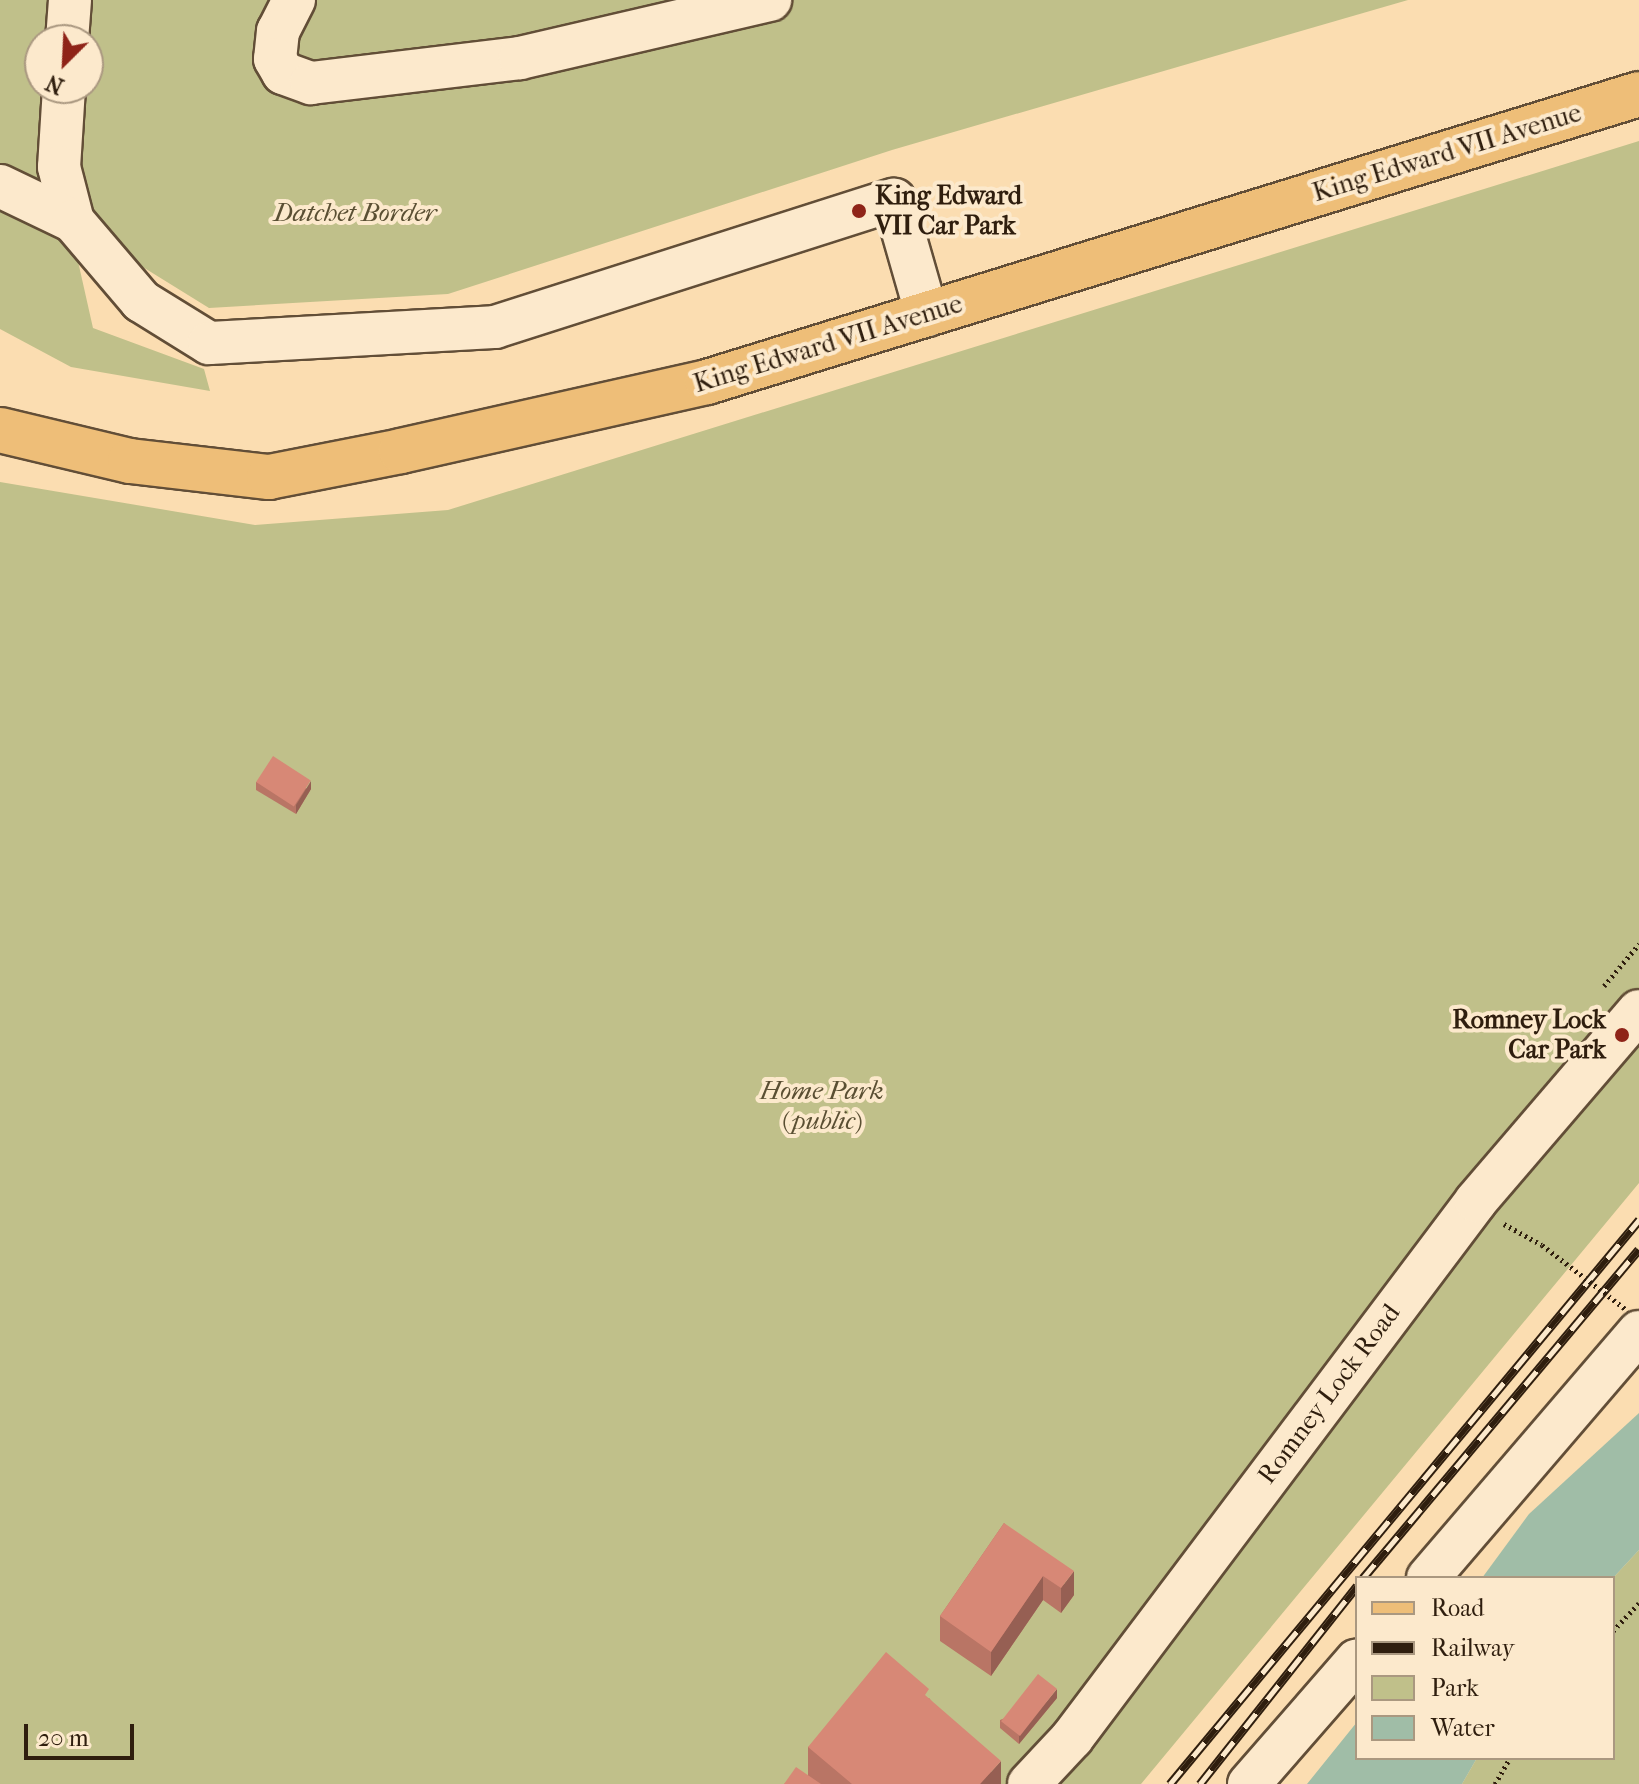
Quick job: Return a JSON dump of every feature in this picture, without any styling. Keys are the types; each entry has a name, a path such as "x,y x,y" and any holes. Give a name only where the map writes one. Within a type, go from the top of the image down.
{"main road":[{"name":"King Edward VII Avenue","path":"0,430 130,461 269,477 707,382 1639,94"}],"lane":[{"path":"68,24 70,0"},
{"path":"294,0 278,31 275,59 283,73 311,83 520,58 770,0"},
{"path":"63,104 59,167 73,221"},
{"path":"0,186 73,221 141,301 209,343 495,327 894,200 927,315"},
{"name":"Romney Lock Road","path":"1029,1784 1072,1738 1476,1201 1639,1011"},
{"path":"1430,1576 1633,1322"},
{"path":"1249,1784 1355,1662"}],"path":[{"path":"1595,997 1639,944"},
{"path":"1491,1217 1542,1245 1633,1322"},
{"path":"1615,1629 1639,1603"},
{"path":"1495,1784 1509,1760"}],"green space":[{"path":"0,0 54,0 53,24 24,24 24,104 52,104 73,239 93,328 204,369 210,391 71,367 0,329"},
{"name":"Datchet Border","path":"81,0 286,0 275,76 647,41 791,0 1408,0 892,150 448,294 209,308 125,256 90,209 75,175 76,104 104,104 104,24 83,24"},
{"path":"307,0 728,0 321,76 289,62"},
{"name":"Home Park (public)","path":"1639,141 1639,1183 1141,1784 0,1784 0,482 255,525 448,510"},
{"path":"1639,1550 1639,1784 1462,1784 1476,1760 1615,1760 1615,1576"}],"water":[{"path":"1639,1413 1639,1550 1615,1576 1483,1576 1529,1514"},
{"path":"1355,1724 1355,1760 1476,1760 1462,1784 1307,1784"}],"building":[{"path":"273,756 311,781 294,807 256,782"},
{"path":"1004,1523 1074,1571 1061,1588 1043,1576 991,1652 940,1616"},
{"path":"886,1652 929,1689 925,1695 1001,1761 980,1784 852,1784 808,1747"},
{"path":"1038,1674 1057,1689 1020,1736 1001,1721"},
{"path":"796,1767 821,1784 784,1784"}],"railway":[{"path":"1170,1784 1639,1220"},
{"path":"1365,1576 1639,1249"},
{"path":"1200,1784 1355,1589"}],"place":[{"name":"King Edward VII Car Park","path":"859,211"},
{"name":"Romney Lock Car Park","path":"1622,1035"}]}
